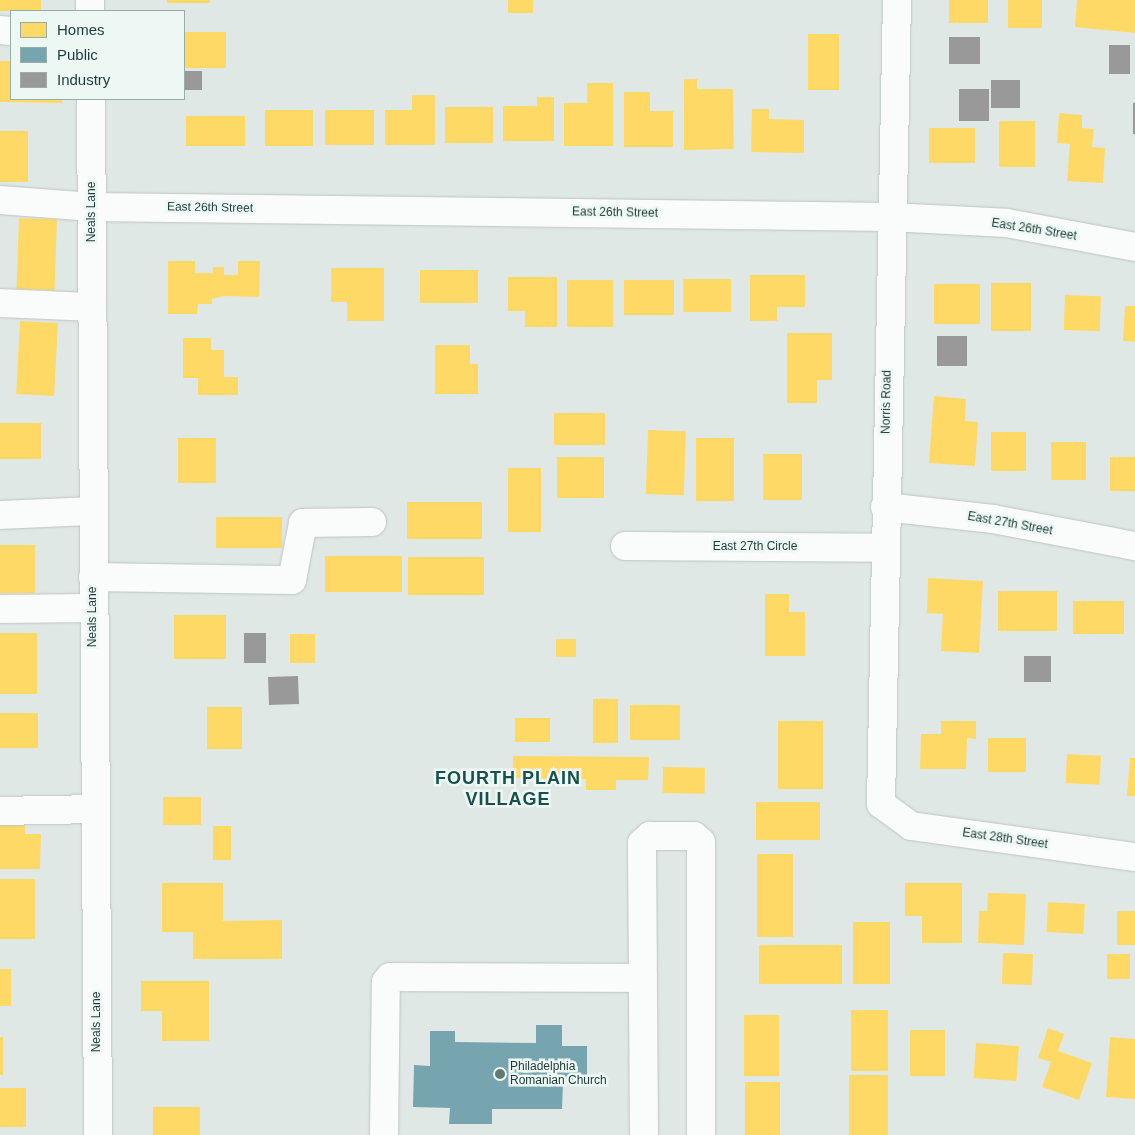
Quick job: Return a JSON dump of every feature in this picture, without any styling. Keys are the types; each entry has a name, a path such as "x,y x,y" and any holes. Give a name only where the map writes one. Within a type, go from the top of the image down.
{"street":[{"name":"Norris Road","path":"881,804 884,507 897,0"},
{"name":"Neals Lane","path":"91,100 93,206 92,510 98,1135"},
{"name":"East 26th Street","path":"0,200 93,206 890,217 1007,223 1135,247"},
{"path":"0,303 92,307"},
{"name":"East 27th Street","path":"884,507 993,519 1135,546"},
{"path":"0,515 92,510"},
{"path":"93,577 292,580 303,523 372,522"},
{"name":"East 27th Circle","path":"625,546 884,548"},
{"path":"0,609 93,608"},
{"name":"East 28th Street","path":"881,804 911,826 1135,857"},
{"path":"0,811 95,809"},
{"path":"644,1135 642,843 650,836 694,836 701,842 700,1135"},
{"path":"384,1135 386,982 390,976 643,978"}],"building: Homes":[{"path":"0,0 41,0 41,10 0,11"},
{"path":"167,0 210,0 210,3 167,3"},
{"path":"508,0 533,0 533,13 508,13"},
{"path":"949,0 988,0 988,23 949,23"},
{"path":"1008,0 1042,0 1042,28 1008,28"},
{"path":"1077,0 1135,0 1135,33 1075,27"},
{"path":"185,32 226,32 226,68 185,68"},
{"path":"808,34 839,34 839,90 808,90"},
{"path":"0,61 10,61 10,100 62,100 62,103 0,102"},
{"path":"684,79 697,79 697,89 733,89 734,149 684,150"},
{"path":"587,83 613,83 613,146 564,146 564,103 587,103"},
{"path":"624,92 650,92 650,111 673,111 673,147 624,147"},
{"path":"412,95 435,95 435,145 385,145 385,110 412,110"},
{"path":"537,97 554,97 554,141 503,141 503,106 537,106"},
{"path":"445,107 493,107 493,143 445,143"},
{"path":"752,109 769,109 769,119 804,120 804,153 751,152"},
{"path":"265,110 313,110 313,146 265,146"},
{"path":"325,110 374,110 374,145 325,145"},
{"path":"1059,113 1082,115 1082,128 1094,129 1092,147 1105,148 1103,183 1067,181 1070,144 1057,143"},
{"path":"186,116 245,116 245,146 186,146"},
{"path":"999,121 1035,121 1035,167 999,167"},
{"path":"929,128 975,128 975,163 929,163"},
{"path":"0,131 28,131 28,182 0,182"},
{"path":"19,218 57,219 54,290 17,289"},
{"path":"168,261 195,261 195,273 213,273 213,267 224,267 224,275 238,275 238,261 260,261 259,297 224,296 212,299 212,304 198,304 197,314 168,314"},
{"path":"331,268 384,268 384,321 347,321 347,302 331,302"},
{"path":"420,270 478,270 478,303 420,303"},
{"path":"750,275 805,275 805,307 777,307 777,321 750,321"},
{"path":"508,277 557,277 557,327 525,327 525,311 508,311"},
{"path":"683,279 731,279 731,312 683,312"},
{"path":"567,280 613,280 613,327 567,327"},
{"path":"624,280 674,280 674,315 624,315"},
{"path":"991,283 1031,283 1031,331 991,331"},
{"path":"934,284 980,284 980,324 934,324"},
{"path":"1065,295 1101,296 1100,331 1064,330"},
{"path":"1125,306 1135,306 1135,342 1123,341"},
{"path":"20,321 58,323 54,396 16,394"},
{"path":"787,333 832,333 832,380 817,380 817,403 787,403"},
{"path":"183,338 211,338 211,350 224,350 224,377 238,377 238,395 198,395 198,378 183,378"},
{"path":"435,345 470,345 470,364 478,364 478,394 435,394"},
{"path":"934,396 966,399 965,421 978,422 975,466 929,463"},
{"path":"554,413 605,413 605,445 554,445"},
{"path":"0,423 41,423 41,459 0,459"},
{"path":"648,430 686,431 684,495 646,494"},
{"path":"991,432 1026,432 1026,471 991,471"},
{"path":"178,438 216,438 216,483 178,483"},
{"path":"696,438 734,438 734,501 696,501"},
{"path":"1051,442 1086,442 1086,480 1051,480"},
{"path":"763,454 802,454 802,500 763,500"},
{"path":"557,457 604,457 604,498 557,498"},
{"path":"1110,457 1135,457 1135,491 1110,491"},
{"path":"508,468 541,468 541,532 508,532"},
{"path":"407,502 482,502 482,539 407,539"},
{"path":"216,517 282,517 282,548 216,548"},
{"path":"0,545 35,545 35,593 0,593"},
{"path":"325,556 402,556 402,592 325,592"},
{"path":"408,557 484,557 484,595 408,595"},
{"path":"928,578 983,581 979,653 941,651 943,614 927,613"},
{"path":"998,591 1057,591 1057,631 998,631"},
{"path":"765,594 789,594 789,612 805,612 805,656 765,656"},
{"path":"1073,601 1124,601 1124,634 1073,634"},
{"path":"174,615 226,615 226,659 174,659"},
{"path":"0,633 37,633 37,694 0,694"},
{"path":"290,634 315,634 315,663 290,663"},
{"path":"556,639 576,639 576,657 556,657"},
{"path":"593,699 618,699 618,743 593,743"},
{"path":"630,705 680,705 680,740 630,740"},
{"path":"207,707 242,707 242,749 207,749"},
{"path":"0,713 38,713 38,748 0,748"},
{"path":"515,718 550,718 550,742 515,742"},
{"path":"778,721 823,721 823,789 778,789"},
{"path":"941,721 976,721 976,739 967,738 966,769 920,769 921,734 941,734"},
{"path":"988,738 1026,738 1026,772 988,772"},
{"path":"1067,754 1101,756 1099,785 1065,783"},
{"path":"513,756 649,757 648,780 616,780 616,790 586,790 586,779 513,778"},
{"path":"1130,758 1135,758 1135,796 1127,796"},
{"path":"663,767 705,768 705,794 663,793"},
{"path":"163,797 201,797 201,825 163,825"},
{"path":"756,802 820,802 820,840 756,840"},
{"path":"0,819 25,819 25,834 41,834 40,869 0,869"},
{"path":"213,826 231,826 231,860 213,860"},
{"path":"757,854 793,854 793,937 757,937"},
{"path":"0,879 35,879 35,939 0,939"},
{"path":"162,883 223,883 223,921 282,920 282,959 193,959 193,932 162,932"},
{"path":"905,883 962,883 962,943 922,943 922,916 905,916"},
{"path":"988,893 1026,894 1024,945 978,943 979,911 987,911"},
{"path":"1048,902 1085,904 1083,934 1046,932"},
{"path":"1117,911 1135,911 1135,945 1117,945"},
{"path":"853,922 890,922 890,984 853,984"},
{"path":"759,945 842,945 842,984 759,984"},
{"path":"1003,953 1033,954 1032,985 1002,984"},
{"path":"1107,954 1130,954 1130,979 1107,979"},
{"path":"0,969 11,969 11,1006 0,1006"},
{"path":"141,981 209,981 209,1041 162,1041 162,1011 141,1011"},
{"path":"851,1010 888,1010 888,1071 851,1071"},
{"path":"744,1015 779,1015 779,1076 744,1076"},
{"path":"1048,1028 1064,1034 1058,1051 1092,1063 1079,1100 1042,1087 1051,1062 1038,1058"},
{"path":"910,1030 945,1030 945,1076 910,1076"},
{"path":"0,1037 3,1037 3,1075 0,1075"},
{"path":"1110,1037 1135,1039 1135,1099 1106,1097"},
{"path":"976,1043 1019,1046 1016,1081 974,1078"},
{"path":"849,1075 888,1075 888,1135 849,1135"},
{"path":"745,1082 780,1082 780,1135 745,1135"},
{"path":"0,1088 26,1088 26,1127 0,1127"},
{"path":"153,1107 200,1107 200,1135 153,1135"}],"building: Public":[{"name":"Philadelphia Romanian Church","path":"536,1025 562,1025 562,1046 587,1046 587,1082 563,1082 562,1109 492,1109 492,1124 449,1124 450,1108 413,1107 414,1065 430,1066 430,1031 455,1031 455,1042 536,1043"}],"building: Industry":[{"path":"949,37 980,37 980,64 949,64"},
{"path":"1109,45 1130,45 1130,74 1109,74"},
{"path":"185,71 202,71 202,90 185,90"},
{"path":"991,80 1020,80 1020,108 991,108"},
{"path":"959,89 989,89 989,121 959,121"},
{"path":"1133,103 1135,103 1135,134 1133,134"},
{"path":"937,336 967,336 967,366 937,366"},
{"path":"244,633 266,633 266,663 244,663"},
{"path":"1024,656 1051,656 1051,682 1024,682"},
{"path":"298,676 299,704 269,705 268,677"}],"place":[{"name":"Philadelphia Romanian Church","path":"500,1074"}],"district":[{"name":"FOURTH PLAIN VILLAGE","path":"508,790"}]}
